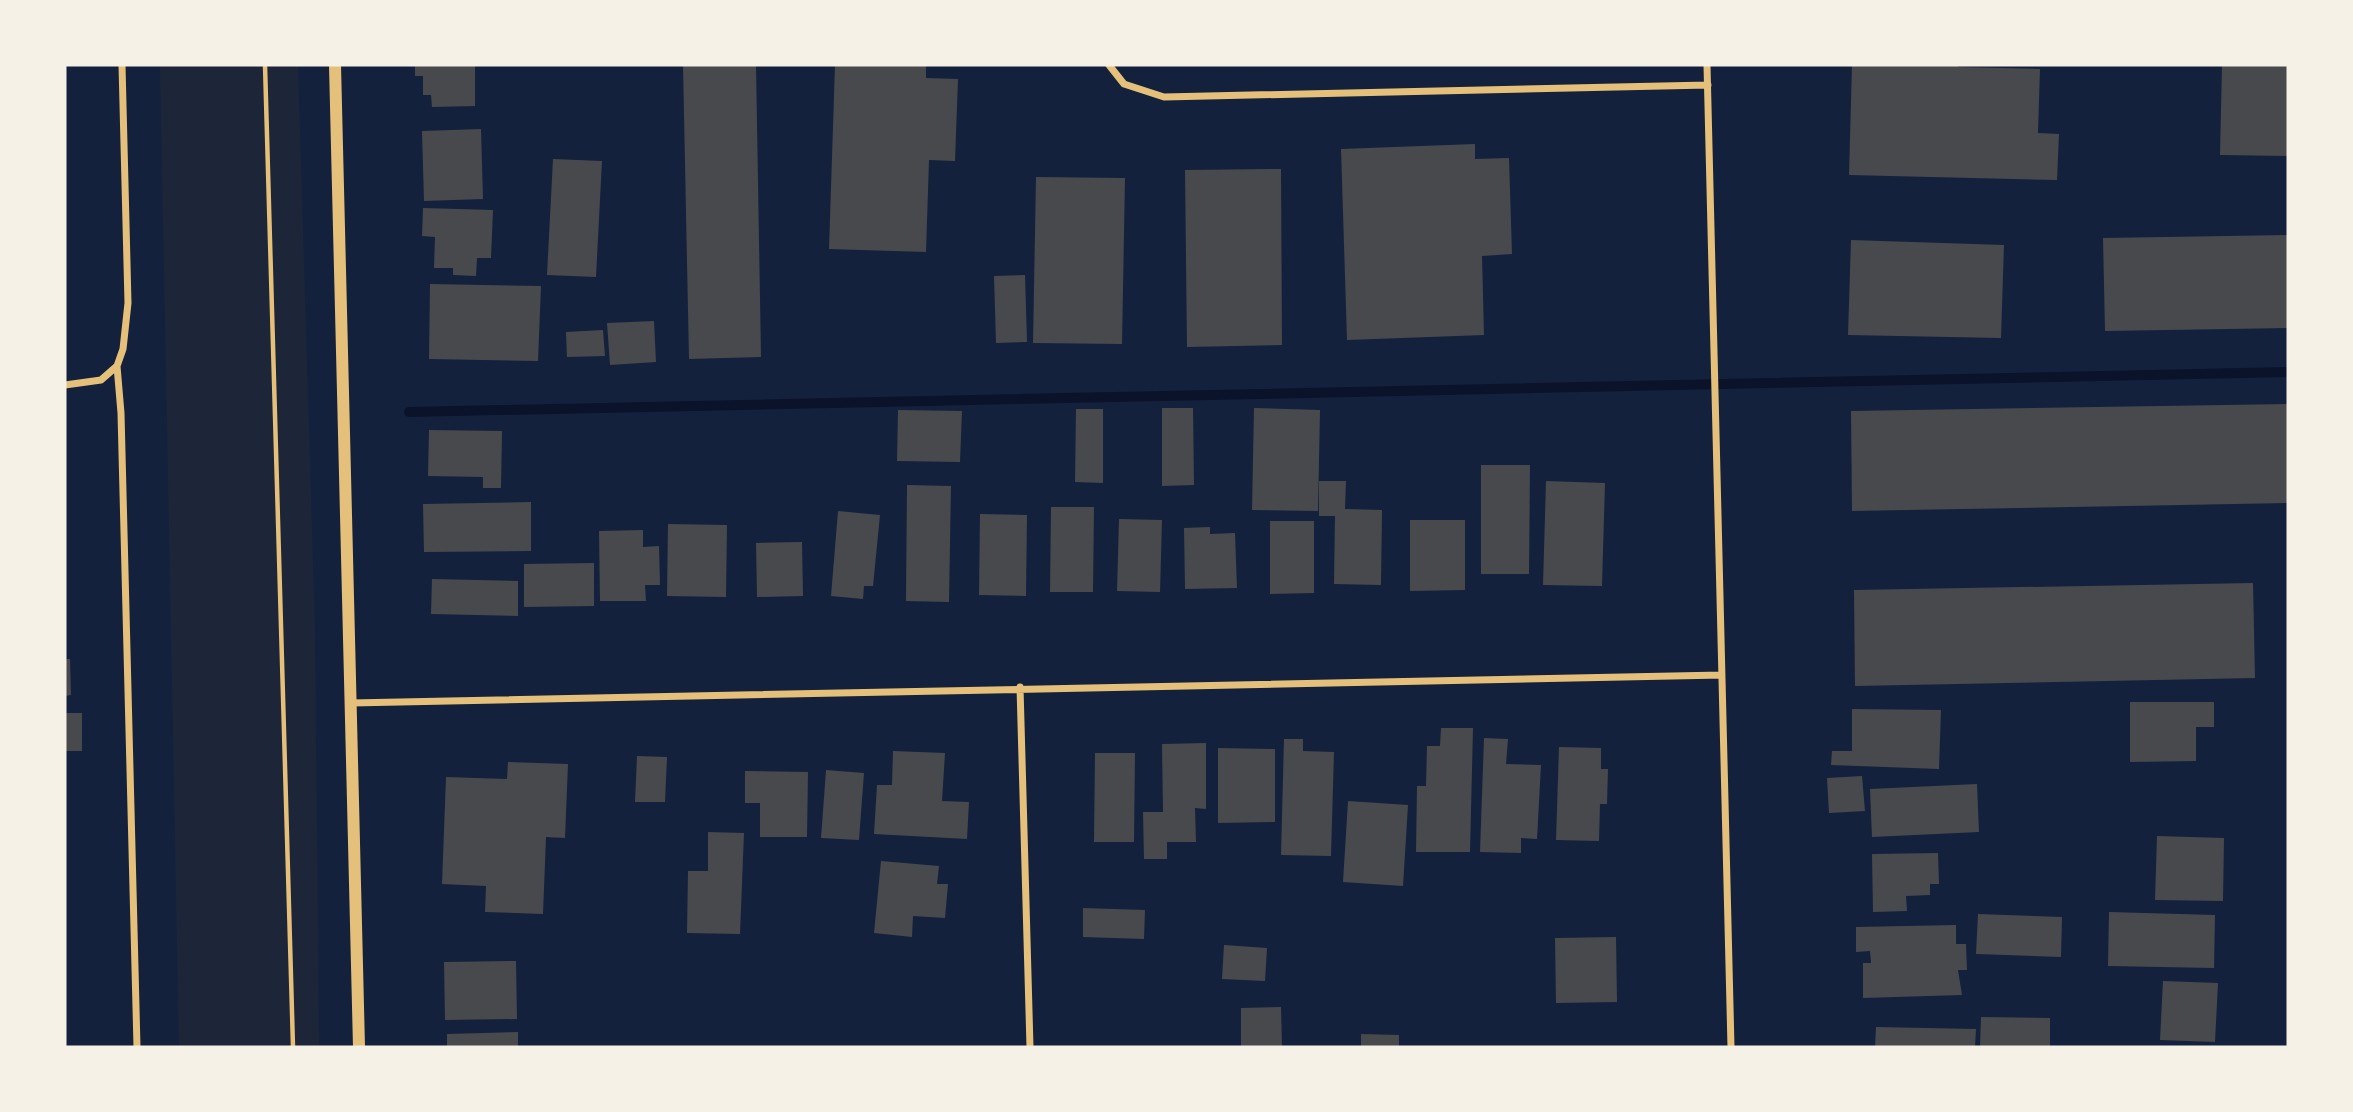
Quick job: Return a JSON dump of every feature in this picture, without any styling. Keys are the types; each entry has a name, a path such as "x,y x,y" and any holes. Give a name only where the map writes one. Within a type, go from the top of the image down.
{"street":[{"path":"122,65 128,303 123,349 117,366 121,413 137,1047"},
{"path":"335,65 359,1047"},
{"path":"1109,65 1124,84 1164,97 1708,85"},
{"path":"1707,65 1731,1047"},
{"path":"65,386 101,380 117,366"},
{"path":"351,703 1020,687 1723,675"},
{"path":"1020,687 1030,1047"}],"path":[{"path":"265,65 293,1047"}],"shaded area":[{"path":"160,65 298,65 315,629 319,1047 179,1047"}],"building":[{"path":"415,65 475,65 475,106 432,107 431,95 423,95 423,76 415,76"},
{"path":"683,65 756,65 761,357 689,359"},
{"path":"835,65 926,65 926,78 958,79 955,161 929,160 926,252 829,249"},
{"path":"1852,65 1958,65 2040,69 2038,133 2059,134 2057,180 1849,175"},
{"path":"2222,65 2288,65 2288,156 2220,155"},
{"path":"481,129 483,199 424,201 422,131"},
{"path":"1475,144 1475,159 1509,158 1512,254 1482,256 1484,335 1347,340 1341,149"},
{"path":"553,159 602,161 596,277 547,275"},
{"path":"1281,169 1282,345 1187,347 1185,170"},
{"path":"1036,177 1125,178 1122,344 1033,343"},
{"path":"423,208 493,210 491,258 477,258 476,276 453,275 453,268 434,268 435,237 422,236"},
{"path":"2288,235 2288,328 2105,331 2103,238"},
{"path":"1851,240 2004,245 2001,338 1848,335"},
{"path":"1025,275 1027,342 996,343 994,276"},
{"path":"430,284 541,286 538,361 429,359"},
{"path":"654,321 656,362 610,365 607,323"},
{"path":"603,330 605,356 567,357 566,332"},
{"path":"2288,404 2288,503 1852,511 1851,411"},
{"path":"1162,408 1193,408 1194,485 1162,486"},
{"path":"1254,408 1320,410 1318,511 1252,510"},
{"path":"1076,409 1103,409 1103,483 1075,482"},
{"path":"898,410 962,411 960,462 897,461"},
{"path":"429,430 502,431 501,488 483,488 483,477 428,476"},
{"path":"1481,465 1530,465 1529,574 1481,574"},
{"path":"1319,481 1346,481 1345,509 1382,510 1381,585 1334,584 1335,516 1319,516"},
{"path":"1546,481 1605,483 1602,586 1543,585"},
{"path":"907,485 951,486 949,602 906,601"},
{"path":"531,502 531,551 424,552 423,504"},
{"path":"1051,507 1094,507 1093,592 1050,592"},
{"path":"838,511 880,515 873,586 864,586 863,599 831,596"},
{"path":"980,514 1027,515 1026,596 979,595"},
{"path":"1119,519 1162,520 1160,592 1117,591"},
{"path":"1410,520 1465,520 1465,590 1410,591"},
{"path":"1270,521 1314,521 1314,593 1270,594"},
{"path":"668,524 727,525 726,597 667,596"},
{"path":"1210,527 1210,534 1235,533 1237,588 1185,589 1184,528"},
{"path":"643,530 643,547 659,546 660,585 645,585 646,601 600,601 599,531"},
{"path":"802,542 803,596 757,597 756,543"},
{"path":"594,563 594,606 524,607 524,564"},
{"path":"432,579 518,581 518,616 431,614"},
{"path":"2253,583 2255,678 1855,686 1854,590"},
{"path":"65,659 70,659 71,695 65,696"},
{"path":"2130,702 2214,702 2214,727 2196,727 2196,761 2130,762"},
{"path":"1852,709 1941,710 1939,769 1831,765 1832,751 1852,751"},
{"path":"65,713 82,713 82,751 65,751"},
{"path":"1441,728 1473,728 1470,852 1416,852 1417,786 1426,786 1427,746 1440,746"},
{"path":"1484,738 1508,739 1506,764 1541,765 1537,839 1521,838 1521,853 1480,852"},
{"path":"1284,739 1303,739 1303,751 1334,752 1331,856 1281,855"},
{"path":"1206,743 1206,809 1195,808 1196,842 1167,842 1167,859 1144,859 1143,812 1163,812 1162,744"},
{"path":"1559,747 1601,748 1601,769 1608,769 1607,804 1600,804 1599,841 1556,840"},
{"path":"1218,748 1275,749 1275,822 1218,823"},
{"path":"893,751 945,753 942,801 969,802 967,839 874,834 877,785 892,785"},
{"path":"1095,753 1135,753 1134,842 1094,842"},
{"path":"637,756 667,757 665,802 635,802"},
{"path":"508,762 568,764 565,838 546,837 543,914 485,912 486,886 442,884 446,777 507,779"},
{"path":"826,770 864,773 859,840 821,838"},
{"path":"745,771 808,772 807,837 760,837 760,803 745,803"},
{"path":"1862,776 1865,811 1829,813 1827,778"},
{"path":"1977,784 1979,832 1872,837 1870,789"},
{"path":"1348,801 1408,805 1403,886 1343,882"},
{"path":"708,832 744,833 740,934 687,933 688,871 708,871"},
{"path":"2157,836 2224,838 2223,901 2155,900"},
{"path":"1938,853 1939,884 1930,884 1930,895 1906,896 1907,911 1873,912 1872,854"},
{"path":"881,861 939,866 937,884 948,884 945,918 913,916 912,937 874,933"},
{"path":"1083,908 1145,910 1144,939 1083,937"},
{"path":"2109,912 2215,915 2214,968 2108,966"},
{"path":"1978,914 2062,917 2061,957 1976,954"},
{"path":"1956,925 1956,944 1966,944 1967,970 1958,970 1962,995 1863,998 1863,963 1871,963 1870,951 1856,952 1856,927"},
{"path":"1616,937 1617,1002 1556,1003 1555,938"},
{"path":"1224,945 1267,948 1265,981 1222,979"},
{"path":"516,961 517,1019 445,1020 444,962"},
{"path":"2163,981 2218,983 2215,1042 2160,1040"},
{"path":"1281,1007 1282,1047 1241,1047 1241,1008"},
{"path":"1981,1017 2050,1018 2050,1047 1980,1047"},
{"path":"1876,1027 1976,1029 1975,1047 1875,1047"},
{"path":"518,1032 518,1047 447,1047 447,1034"},
{"path":"1361,1034 1399,1035 1399,1047 1361,1047"}],"waterway":[{"path":"409,412 2288,372"}]}
